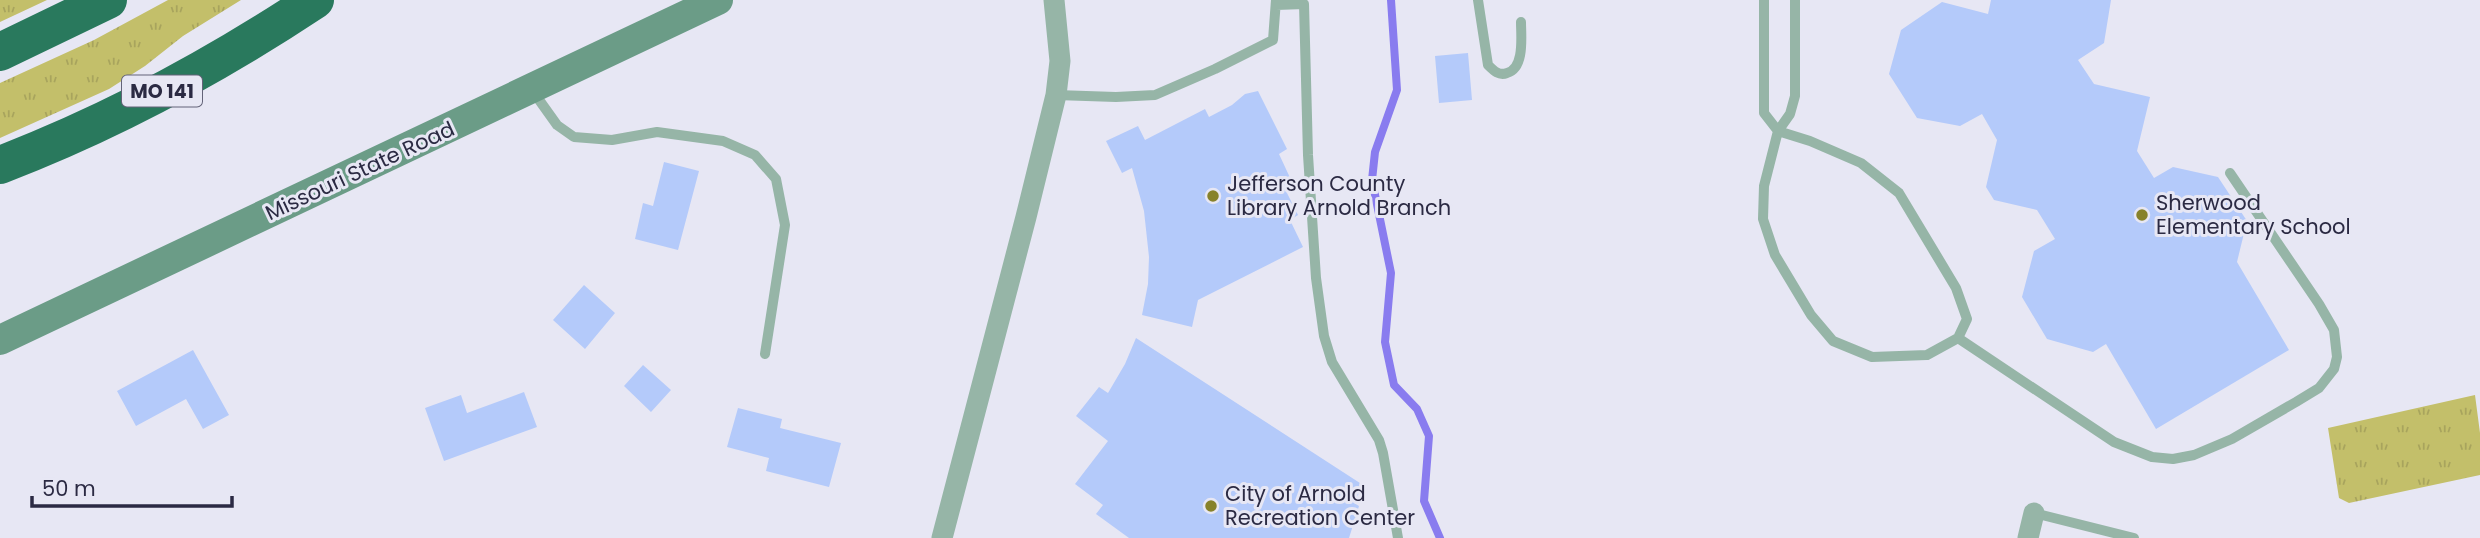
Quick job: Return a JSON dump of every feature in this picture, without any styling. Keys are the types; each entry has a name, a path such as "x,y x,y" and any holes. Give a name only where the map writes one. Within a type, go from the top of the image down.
{"highway":[{"path":"0,52 108,0"},
{"name":"MO 141","path":"0,165 108,118 196,73 315,0"}],"street":[{"name":"Missouri State Road","path":"0,340 718,0"},
{"path":"942,538 1056,95 1060,61 1052,2"},
{"path":"2028,538 2034,513"}],"lane":[{"path":"1478,0 1488,65 1494,72 1505,74 1513,71 1519,62 1521,22"},
{"path":"1764,0 1764,113 1778,131 1810,141 1861,163 1899,194 1956,288 1967,319 1958,338 1927,355 1872,357 1833,341 1811,315 1775,255 1763,219 1764,186 1778,131 1790,114 1795,96 1795,0"},
{"path":"1056,95 1155,95 1273,40 1276,3 1304,4 1314,251 1324,336 1332,362 1379,440 1398,538"},
{"path":"532,90 557,125 574,137 612,139 657,132 723,141 755,155 776,179 785,225 765,354"},
{"path":"1958,338 2114,442 2152,457 2174,459 2214,448 2319,388 2334,369 2337,357 2334,330 2230,173"},
{"path":"2034,513 2109,535 2134,538"}],"green space":[{"path":"0,0 47,0 0,22"},
{"path":"168,0 241,0 183,36 145,66 109,89 0,138 0,83 94,40"},
{"path":"2475,395 2480,433 2480,475 2349,503 2339,498 2328,428"}],"building":[{"name":"Sherwood Elementary School","path":"1991,0 2111,0 2104,43 2078,60 2094,84 2150,97 2137,151 2154,178 2173,167 2218,177 2247,221 2237,262 2289,350 2156,429 2106,344 2093,352 2047,339 2022,297 2034,251 2055,239 2037,210 1994,200 1986,187 1997,140 1982,114 1960,126 1917,118 1889,74 1901,30 1942,2 1988,14"},
{"path":"1468,53 1472,100 1439,103 1435,56"},
{"path":"1258,91 1287,149 1279,154 1292,182 1284,187 1298,215 1290,220 1303,247 1198,300 1192,327 1142,315 1148,284 1149,257 1144,211 1132,168 1122,173 1106,141 1138,126 1145,140 1205,109 1209,117 1232,105 1245,94"},
{"path":"664,162 699,171 678,250 635,239 643,203 653,206"},
{"path":"584,285 615,313 585,349 553,320"},
{"path":"1136,338 1363,485 1354,503 1359,506 1349,538 1129,538 1096,514 1103,505 1075,484 1108,441 1076,416 1099,387 1108,393"},
{"path":"193,350 229,415 203,429 186,399 136,426 117,391"},
{"path":"643,365 671,390 651,412 624,386"},
{"path":"524,392 537,427 444,461 425,408 461,395 467,413"},
{"path":"738,408 782,419 780,428 841,443 829,487 766,471 769,458 727,447"}],"waterway":[{"path":"1391,0 1397,90 1375,152 1372,180 1391,273 1385,342 1394,385 1417,409 1429,436 1424,501 1440,538"}],"place":[{"name":"Jefferson County Library Arnold Branch","path":"1213,196"},
{"name":"Sherwood Elementary School","path":"2142,215"},
{"name":"City of Arnold Recreation Center","path":"1211,506"}]}
